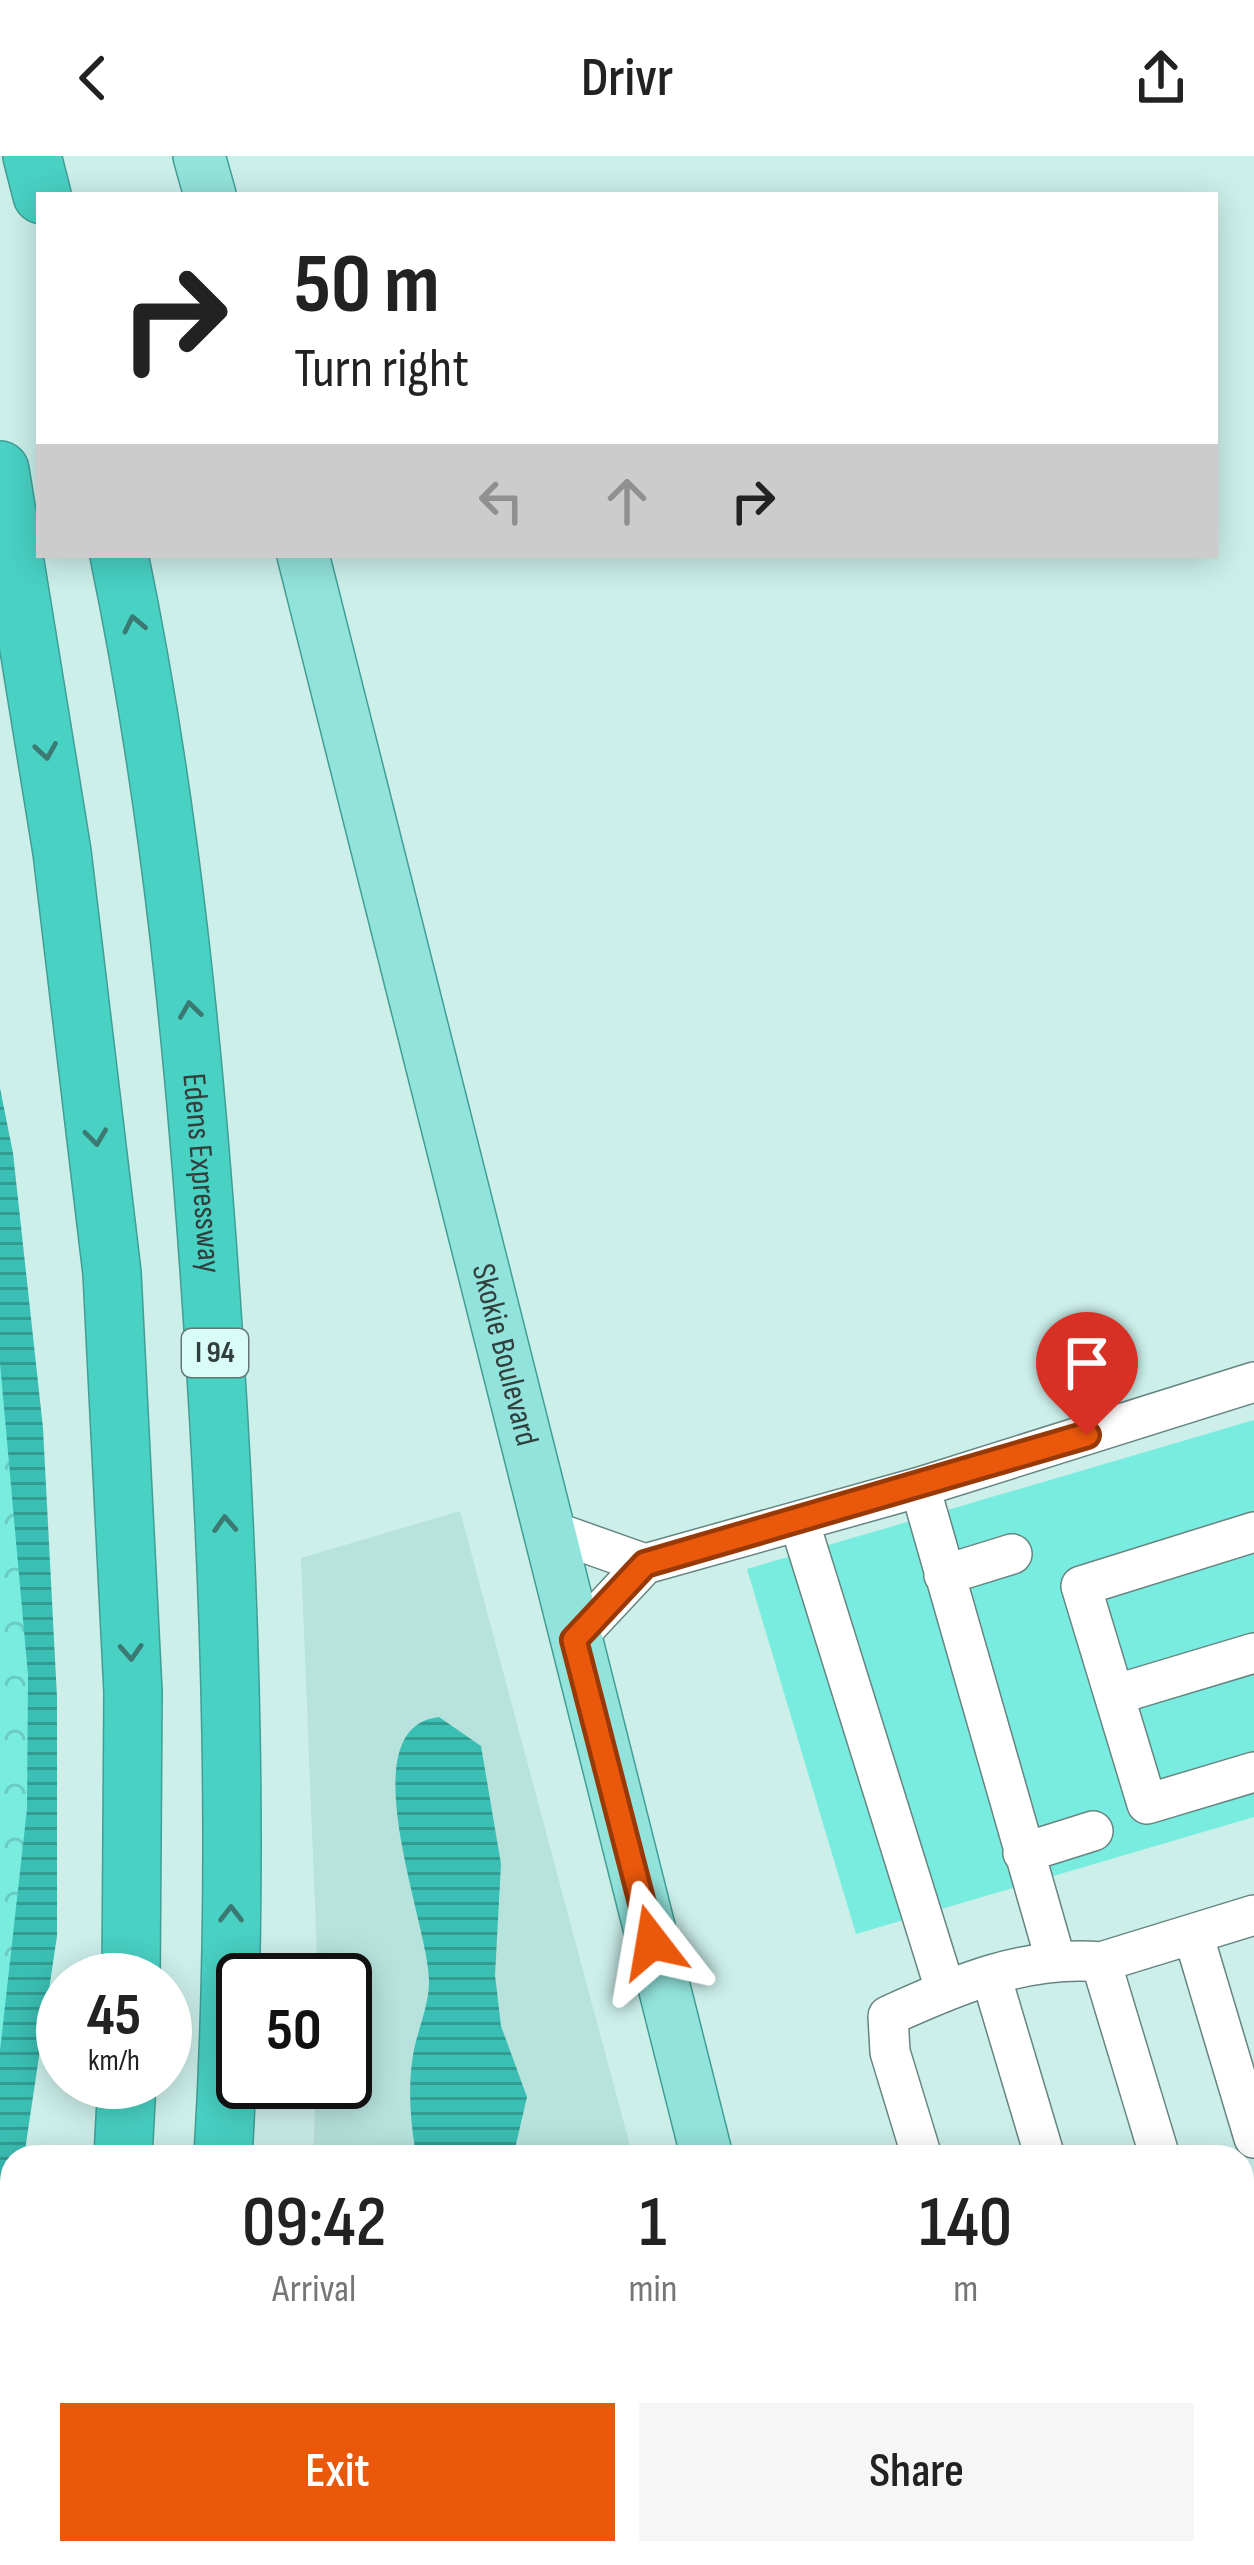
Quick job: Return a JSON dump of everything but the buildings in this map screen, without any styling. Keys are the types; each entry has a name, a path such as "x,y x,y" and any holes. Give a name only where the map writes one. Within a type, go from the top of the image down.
{"highway":[{"path":"32,156 42,192"},
{"path":"0,470 62,852 112,1274 134,1692 131,1953"},
{"name":"Edens Expressway","path":"120,558 138,647 193,1028 215,1351 232,1650 231,2025 224,2145"},
{"path":"124,2145 126,2109"}],"main road":[{"path":"200,156 208,192"},
{"name":"Skokie Boulevard","path":"304,558 703,2145"}],"lane":[{"path":"574,1640 645,1564 920,1487 1254,1382"},
{"path":"920,1487 1055,1958"},
{"path":"799,1521 945,1989"},
{"path":"549,1530 645,1564"},
{"path":"1254,1532 1081,1586 1147,1804 1254,1772"},
{"path":"944,1575 1012,1554"},
{"path":"1114,1695 1254,1653"},
{"path":"1023,1852 1093,1832"},
{"path":"918,2145 890,2052 888,2016 945,1989 1055,1958 1101,1962 1254,1915"},
{"path":"1193,1934 1254,2138"},
{"path":"1101,1962 1156,2145"},
{"path":"992,1976 1041,2145"}],"shaded area":[{"path":"0,1088 13,1153 43,1428 57,1697 57,1936 54,1953 36,1953 36,2077 26,2145 0,2145 0,2051 27,1809 28,1675 0,1363"},
{"path":"460,1511 630,2145 313,2145 315,2109 372,2109 372,1953 317,1953 301,1558"},
{"path":"439,1717 481,1746 501,1864 495,1975 501,2026 527,2097 516,2145 415,2145 411,2066 429,1982 395,1791 398,1755 412,1729"}],"green space":[{"path":"0,1220 39,1768 4,2145 0,2145"},
{"path":"1254,1420 1254,1817 856,1934 747,1569"}],"route":[{"path":"652,1942 574,1640 645,1564 1087,1435"}]}
